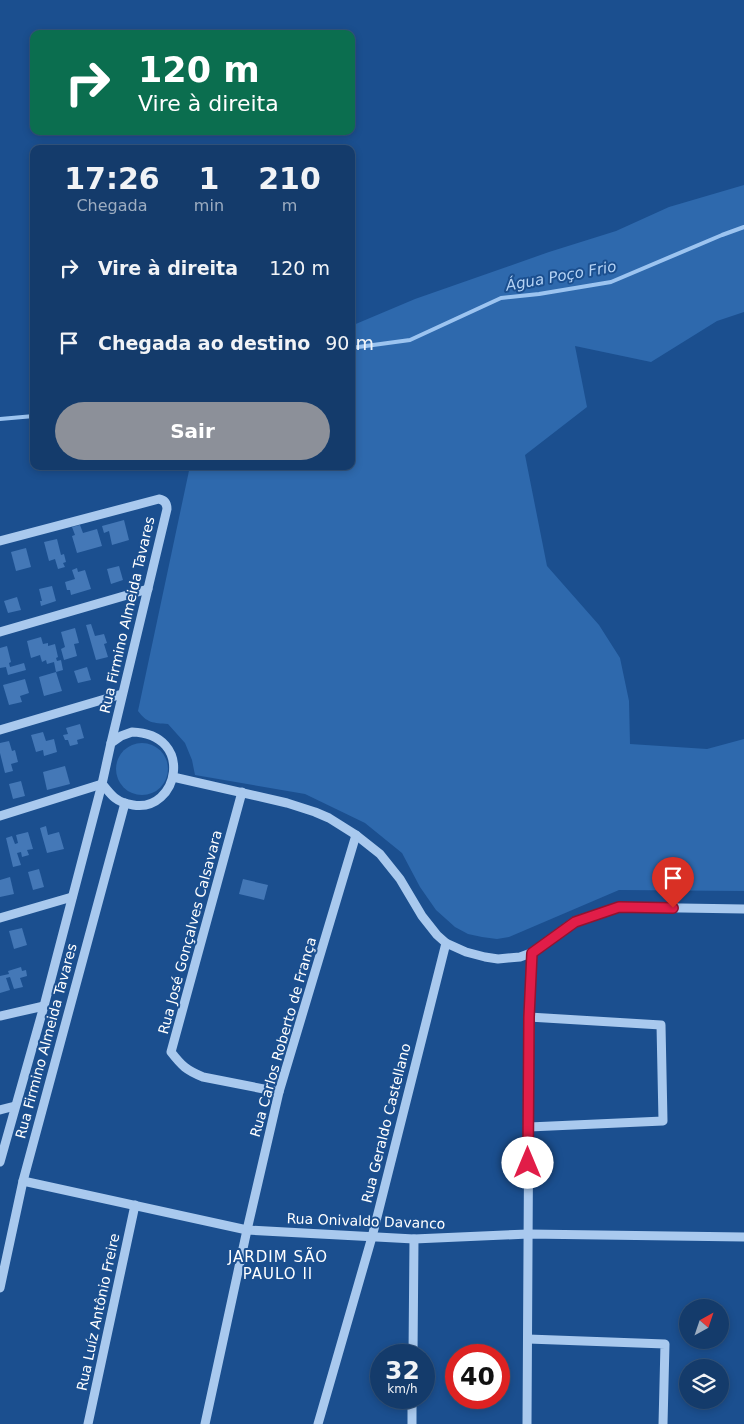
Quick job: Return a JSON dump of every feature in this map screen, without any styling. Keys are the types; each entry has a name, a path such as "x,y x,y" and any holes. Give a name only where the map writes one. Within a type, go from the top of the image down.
{"street":[{"name":"Rua Firmino Almeida Tavares","path":"0,541 159,498 166,502 167,508 102,784 44,1006 0,1162"},
{"path":"0,632 148,589"},
{"path":"0,730 122,694"},
{"path":"0,816 102,784 115,798 125,804 137,806 150,804 161,797 169,787 174,765 171,753 164,744 155,736 132,732 111,742"},
{"path":"173,776 287,803 329,818 356,835 380,854 400,879 422,916 437,935 446,943 466,952 498,959 520,957 532,953 575,922 619,907 744,909"},
{"name":"Rua José Gonçalves Calsavara","path":"242,792 171,1052 180,1065 203,1077 279,1092"},
{"name":"Rua Firmino Almeida Tavares","path":"0,1288 23,1181 125,804"},
{"name":"Rua Carlos Roberto de França","path":"205,1424 279,1092 356,835"},
{"path":"0,918 72,897"},
{"name":"Rua Geraldo Castellano","path":"318,1424 372,1237 446,943"},
{"path":"527,1424 529,1017 532,953"},
{"path":"0,1016 44,1006"},
{"path":"529,1017 661,1025 663,1121 529,1127"},
{"path":"0,1110 15,1106"},
{"name":"Rua Onivaldo Davanco","path":"23,1181 247,1230 414,1239 528,1234 744,1237"},
{"name":"Rua Luíz Antônio Freire","path":"88,1424 135,1206"},
{"path":"413,1344 414,1239"},
{"path":"528,1339 665,1344 663,1424"},
{"path":"412,1409 412,1424"}],"shaded area":[{"path":"744,185 744,312 717,321 651,362 575,346 587,407 525,455 547,566 599,625 620,658 629,701 630,744 707,749 744,739 744,891 619,890 509,937 497,939 468,934 455,927 436,910 420,887 402,853 365,823 305,794 195,775 192,760 185,743 168,724 151,722 138,711 189,470 355,470 355,324 415,299 549,252 616,231 669,207"},
{"path":"142,743 152,745 160,751 166,759 168,769 166,779 160,787 152,793 142,795 132,793 124,787 118,779 116,769 118,759 124,751 132,745"}],"building":[{"path":"124,520 129,540 112,545 109,531 104,533 102,526"},
{"path":"80,525 83,533 97,529 102,546 77,553 72,536 75,535 72,527"},
{"path":"57,539 61,555 64,554 66,562 63,563 65,567 58,569 55,559 49,561 44,542"},
{"path":"26,548 31,567 16,571 11,552"},
{"path":"119,566 123,580 111,584 107,569"},
{"path":"77,568 78,572 85,570 91,589 71,595 70,590 67,590 65,582 75,579 72,570"},
{"path":"52,586 56,601 41,606 40,601 42,601 39,589"},
{"path":"17,597 21,610 8,613 4,601"},
{"path":"91,624 95,636 104,634 107,643 104,644 108,657 96,660 86,625"},
{"path":"75,628 79,643 74,644 77,656 64,660 61,649 65,647 61,632"},
{"path":"41,637 43,644 48,643 48,646 55,644 58,657 56,658 57,661 61,660 63,670 56,672 54,662 47,664 46,660 42,662 40,655 31,658 27,641"},
{"path":"7,646 11,662 9,663 10,667 24,663 26,670 8,675 6,667 0,668 0,648"},
{"path":"87,667 91,680 78,683 74,671"},
{"path":"56,672 62,691 44,696 39,677"},
{"path":"25,679 29,693 20,696 22,702 9,705 3,685"},
{"path":"80,724 84,738 77,740 78,744 70,746 68,740 65,740 63,735 68,734 66,728"},
{"path":"43,732 46,741 54,739 57,752 44,756 43,750 36,752 31,735"},
{"path":"9,741 12,751 15,750 18,762 11,764 13,771 5,773 0,753 0,743"},
{"path":"65,766 70,784 47,790 43,772"},
{"path":"21,781 25,796 13,799 9,784"},
{"path":"46,826 48,835 59,832 64,849 47,853 40,828"},
{"path":"28,832 33,849 27,850 29,855 22,857 21,852 17,853 21,865 13,867 6,838 12,836 15,844 18,843 16,835"},
{"path":"39,869 44,887 33,890 28,872"},
{"path":"10,877 14,894 0,897 0,880"},
{"path":"243,879 268,885 264,900 239,894"},
{"path":"22,928 27,945 14,949 9,931"},
{"path":"21,967 22,971 26,970 27,976 20,978 23,987 14,989 10,977 6,978 10,990 0,993 0,976 9,974 8,971"}],"waterway":[{"name":"Água Poço Frio","path":"355,347 410,340 501,298 539,294 611,282 744,227"},
{"name":"Água Poço Frio","path":"0,419 30,416"}],"district":[{"name":"JARDIM SÃO PAULO II","path":"278,1266"}],"route":[{"path":"528,1163 529,1017 532,953 575,922 619,907 673,908"}]}
